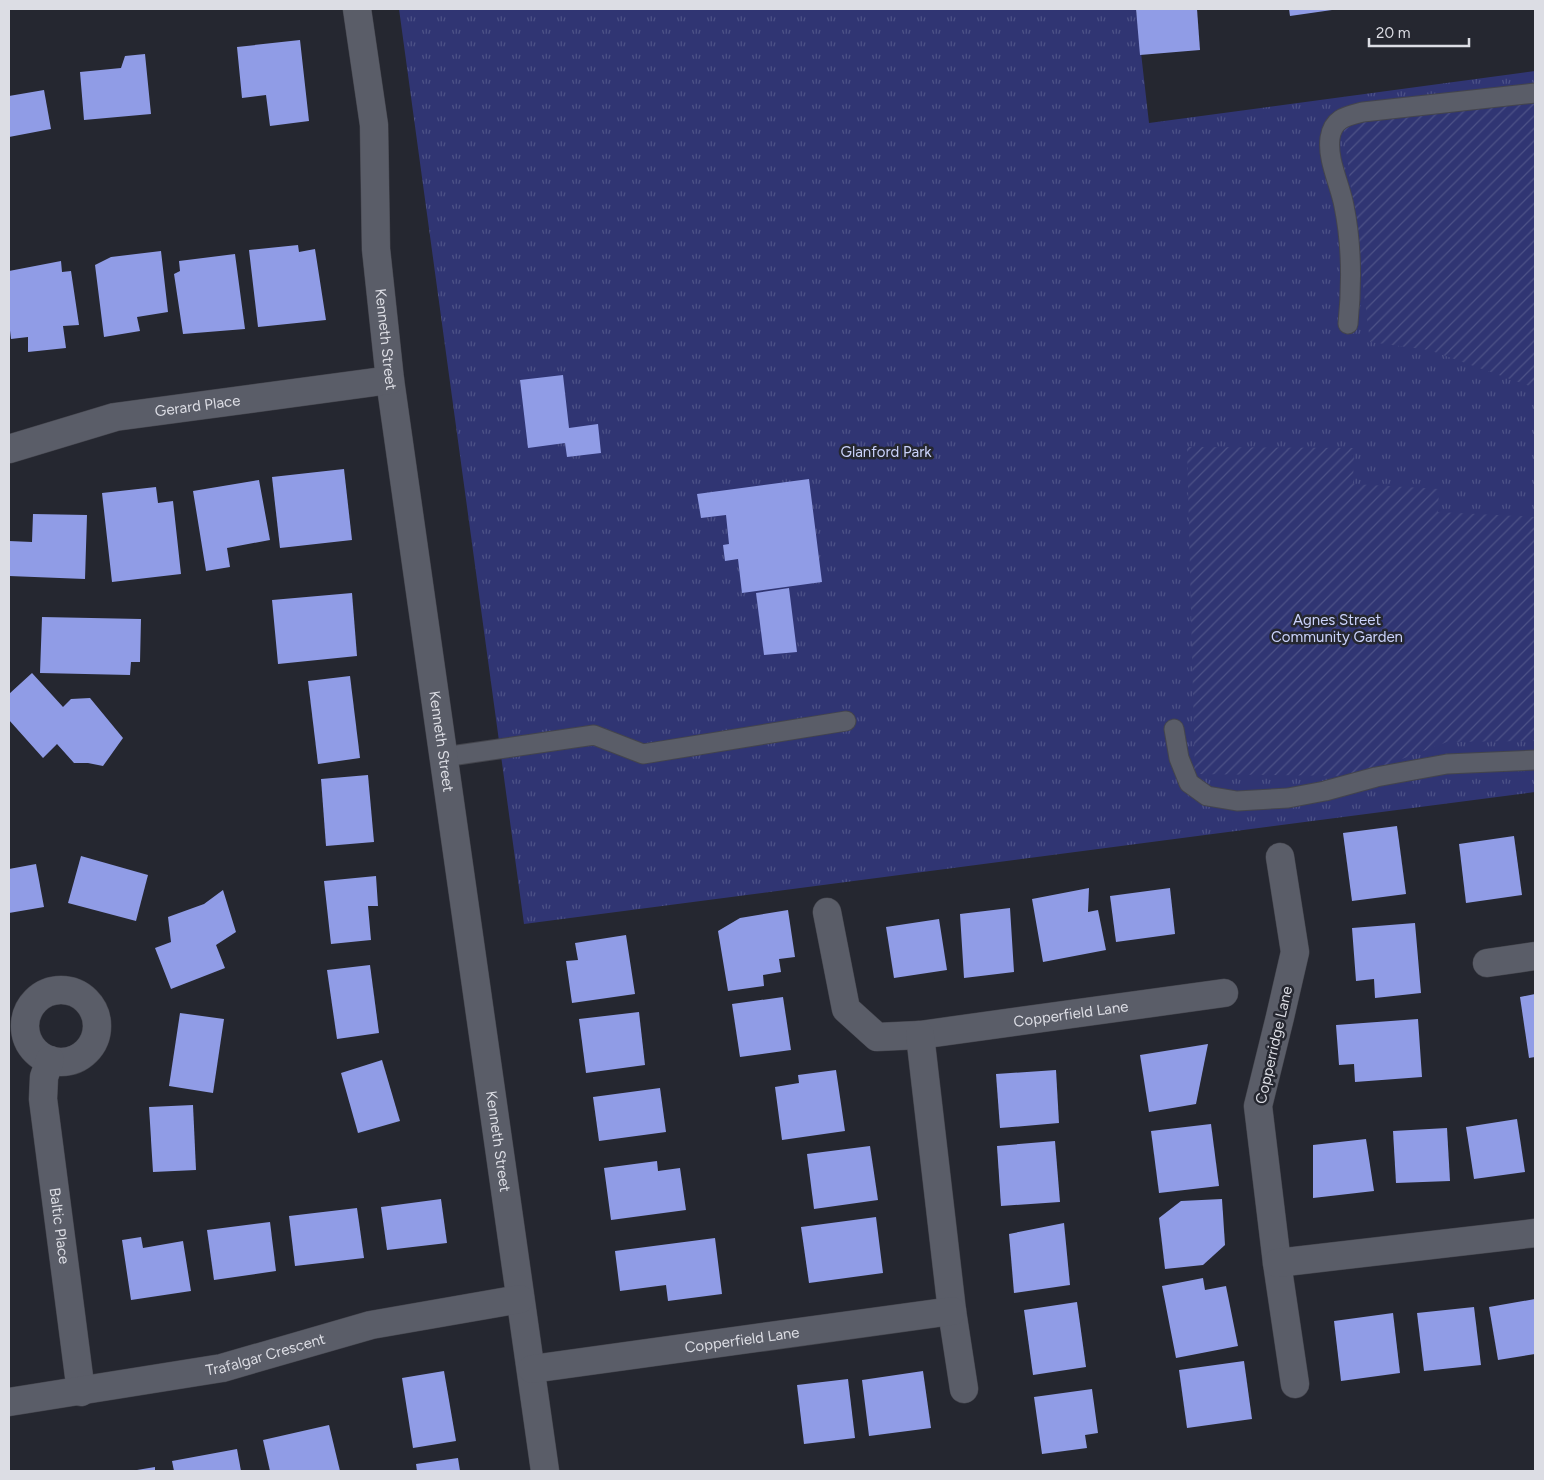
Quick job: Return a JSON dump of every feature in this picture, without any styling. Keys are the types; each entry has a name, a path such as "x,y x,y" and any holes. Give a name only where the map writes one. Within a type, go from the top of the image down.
{"street":[{"name":"Kenneth Street","path":"357,9 374,125 376,249 390,380 545,1471"},
{"name":"Gerard Place","path":"9,449 115,417 390,380"},
{"name":"Copperridge Lane","path":"1280,858 1295,952 1258,1106 1277,1262 1295,1384"},
{"name":"Copperfield Lane","path":"827,912 846,1009 877,1037 920,1036 1224,993"},
{"path":"1487,962 1535,956"},
{"path":"920,1036 952,1311 964,1390"},
{"name":"Baltic Place","path":"50,1060 44,1077 43,1099 80,1392"},
{"path":"1277,1262 1535,1233"},
{"name":"Trafalgar Crescent","path":"9,1402 222,1368 371,1326 520,1299"},
{"name":"Copperfield Lane","path":"532,1369 952,1311"}],"lane":[{"path":"1348,324 1352,285 1350,246 1344,206 1331,156 1330,138 1336,124 1344,117 1364,112 1535,93"},
{"path":"444,757 594,735 643,754 846,721"},
{"path":"1174,729 1179,758 1189,783 1207,796 1237,801 1288,798 1324,792 1376,777 1446,764 1535,760"}],"green space":[{"name":"Glanford Park","path":"399,9 1136,9 1149,123 1535,71 1535,792 524,924"},
{"path":"1535,99 1535,388 1429,350 1370,342 1343,124"},
{"name":"Agnes Street Community Garden","path":"1187,447 1354,448 1353,484 1439,489 1438,512 1535,517 1535,741 1447,742 1357,776 1195,774"}],"building":[{"path":"1136,9 1197,9 1200,50 1140,55"},
{"path":"1289,9 1332,9 1332,10 1290,16"},
{"path":"300,40 309,121 270,126 266,95 242,98 237,47"},
{"path":"145,54 151,114 84,120 80,72 121,68 125,56"},
{"path":"44,90 51,129 9,137 9,96"},
{"path":"298,245 299,252 315,249 326,320 258,327 249,250"},
{"path":"161,251 168,312 137,317 140,331 104,337 95,265 111,257"},
{"path":"235,254 245,329 183,334 174,274 180,271 179,261"},
{"path":"61,261 62,272 71,271 79,325 63,326 66,348 28,352 28,337 11,339 9,271"},
{"path":"563,375 569,428 598,424 601,453 567,457 565,443 528,448 520,380"},
{"path":"344,469 352,540 280,548 272,477"},
{"path":"809,479 822,582 742,593 738,559 725,561 723,545 729,544 726,515 701,518 697,494"},
{"path":"259,480 270,540 227,548 230,567 206,571 193,491"},
{"path":"156,487 158,503 173,501 181,574 112,582 102,493"},
{"path":"33,514 87,515 85,579 9,576 9,541 32,542"},
{"path":"789,588 797,652 764,655 756,593"},
{"path":"352,593 357,656 278,664 272,600"},
{"path":"42,617 141,619 140,662 131,662 130,675 40,673"},
{"path":"32,673 63,707 71,699 90,698 123,738 103,766 74,763 57,744 43,758 9,720 9,694"},
{"path":"350,676 360,758 318,764 308,681"},
{"path":"368,775 374,842 326,846 321,779"},
{"path":"1397,826 1406,894 1352,901 1343,833"},
{"path":"1514,836 1522,895 1466,903 1459,844"},
{"path":"81,856 148,875 136,921 68,903"},
{"path":"36,864 44,907 9,913 9,869"},
{"path":"376,876 378,906 368,906 371,940 331,944 324,881"},
{"path":"1089,888 1088,912 1098,910 1106,950 1043,962 1032,899"},
{"path":"1170,888 1175,934 1116,942 1110,896"},
{"path":"223,890 236,932 216,945 225,968 171,989 155,948 171,942 168,917 204,904"},
{"path":"1010,908 1014,972 964,978 960,914"},
{"path":"788,910 795,957 779,959 781,972 763,975 764,986 728,991 718,931 740,918"},
{"path":"939,919 947,970 894,978 886,927"},
{"path":"1415,923 1421,993 1375,998 1374,979 1356,981 1352,928"},
{"path":"626,935 635,994 572,1003 566,961 578,960 575,943"},
{"path":"370,965 379,1033 337,1039 327,970"},
{"path":"1535,994 1535,1057 1529,1058 1520,997"},
{"path":"783,997 791,1050 740,1057 732,1004"},
{"path":"639,1012 645,1065 586,1073 579,1019"},
{"path":"180,1013 224,1019 213,1093 169,1086"},
{"path":"1418,1019 1422,1077 1355,1082 1354,1064 1339,1065 1336,1025"},
{"path":"1208,1044 1196,1104 1149,1112 1140,1055"},
{"path":"382,1060 400,1121 358,1133 341,1073"},
{"path":"836,1070 845,1131 782,1140 775,1087 799,1083 798,1075"},
{"path":"1056,1070 1059,1123 1000,1128 996,1074"},
{"path":"660,1088 666,1132 599,1141 593,1097"},
{"path":"193,1105 196,1170 153,1172 149,1107"},
{"path":"1517,1119 1525,1172 1474,1179 1466,1127"},
{"path":"1211,1124 1219,1186 1159,1193 1151,1131"},
{"path":"1447,1128 1450,1181 1396,1183 1393,1131"},
{"path":"1366,1139 1374,1191 1313,1198 1313,1145"},
{"path":"1055,1141 1060,1202 1001,1206 997,1146"},
{"path":"870,1146 878,1200 814,1209 807,1154"},
{"path":"657,1161 658,1171 680,1168 686,1210 611,1220 604,1168"},
{"path":"441,1199 447,1243 387,1250 381,1207"},
{"path":"1222,1199 1225,1245 1203,1265 1165,1269 1159,1218 1181,1201"},
{"path":"357,1208 364,1258 295,1266 289,1216"},
{"path":"876,1217 883,1273 809,1283 801,1227"},
{"path":"270,1222 276,1271 214,1280 207,1230"},
{"path":"1064,1223 1070,1285 1014,1293 1009,1234"},
{"path":"141,1237 143,1248 183,1241 191,1291 131,1300 122,1240"},
{"path":"715,1238 722,1294 668,1301 666,1285 620,1291 615,1251"},
{"path":"1203,1278 1205,1290 1226,1286 1238,1346 1176,1358 1162,1286"},
{"path":"1535,1299 1535,1354 1498,1360 1489,1307"},
{"path":"1077,1302 1086,1367 1033,1375 1024,1310"},
{"path":"1474,1307 1481,1365 1424,1371 1417,1313"},
{"path":"1393,1313 1400,1373 1341,1381 1334,1321"},
{"path":"1244,1361 1252,1419 1187,1428 1179,1370"},
{"path":"444,1371 456,1441 413,1448 402,1378"},
{"path":"923,1371 931,1428 869,1436 862,1380"},
{"path":"848,1379 855,1438 804,1444 797,1385"},
{"path":"1092,1389 1098,1433 1085,1435 1087,1448 1042,1454 1034,1397"},
{"path":"329,1425 340,1471 270,1471 263,1440"},
{"path":"237,1449 241,1471 174,1471 172,1461"},
{"path":"458,1458 460,1471 417,1471 416,1464"},
{"path":"155,1467 155,1471 137,1471 137,1470"}]}
